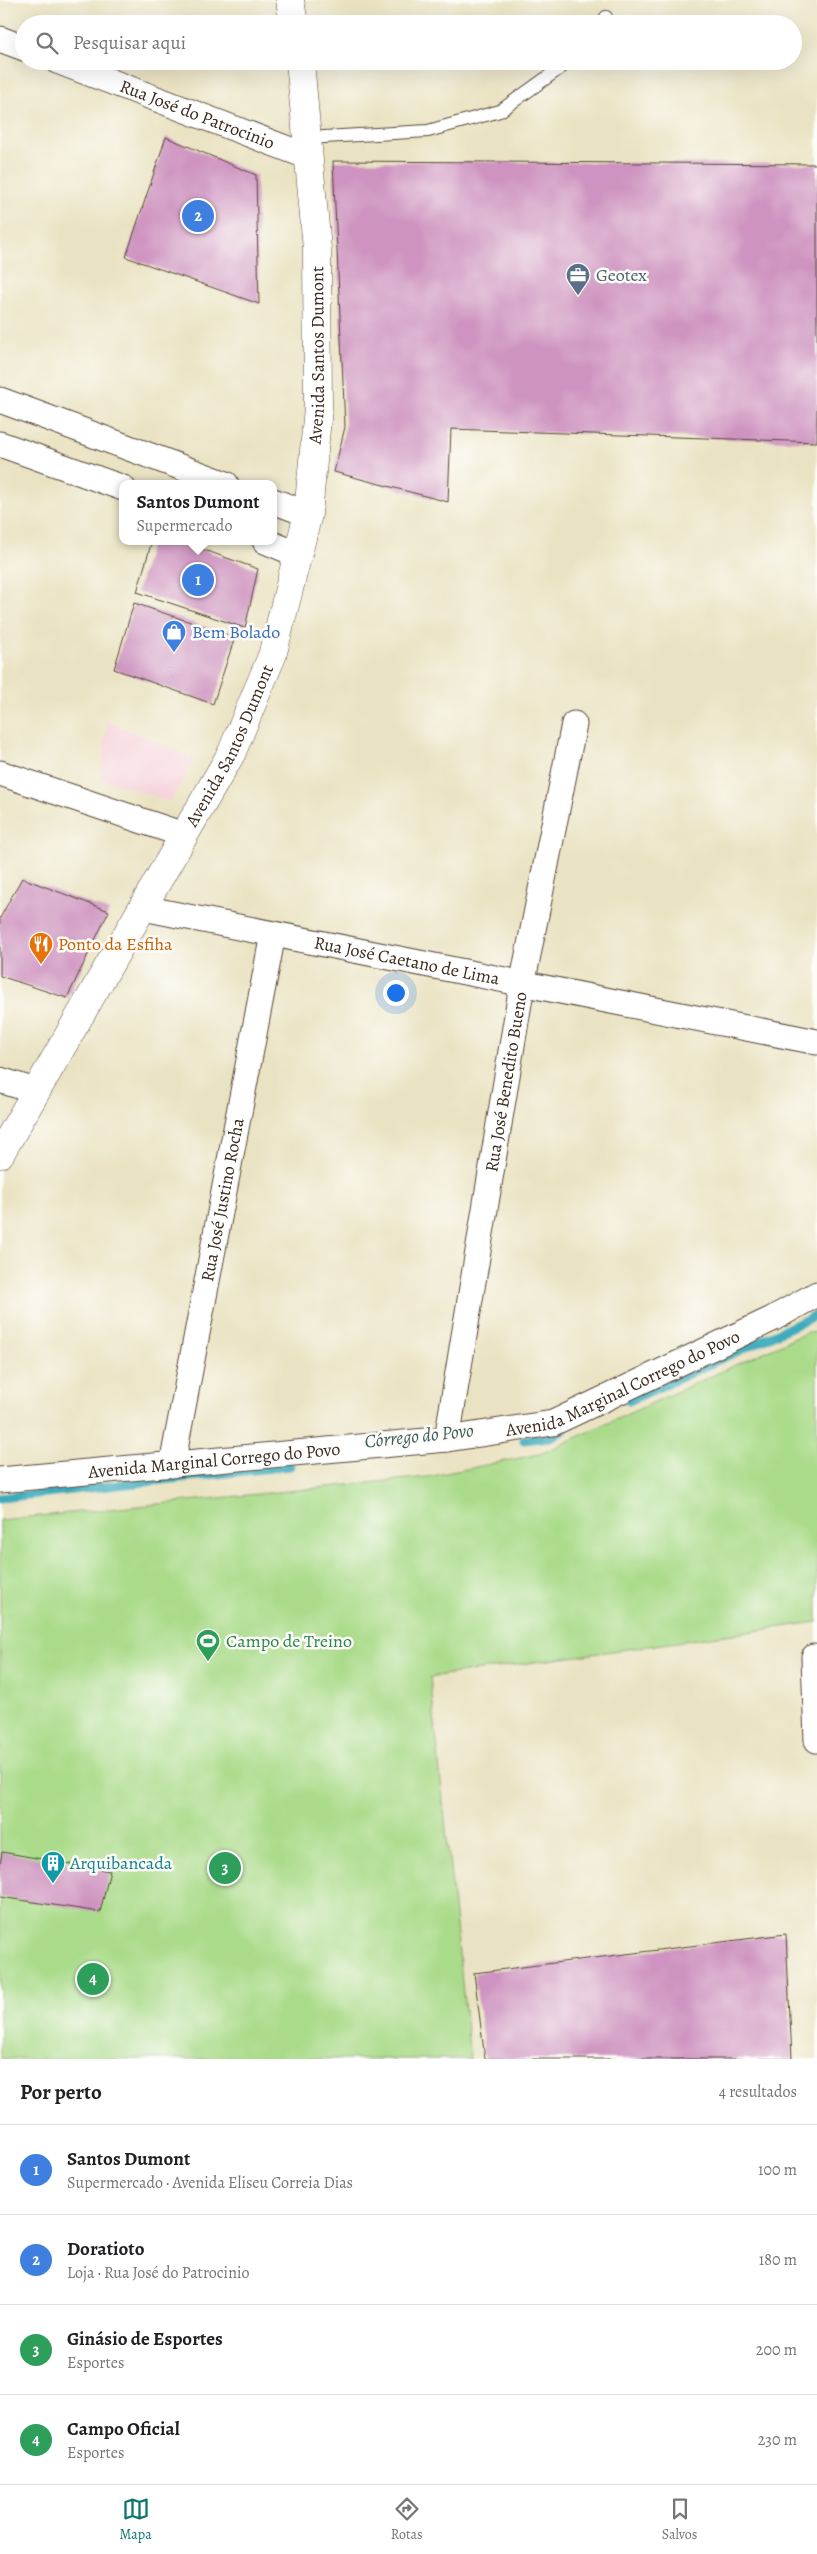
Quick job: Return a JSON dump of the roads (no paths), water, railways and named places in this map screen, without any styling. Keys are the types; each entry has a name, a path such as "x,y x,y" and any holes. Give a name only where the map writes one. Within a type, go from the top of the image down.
{"street":[{"path":"290,0 292,15"},
{"path":"0,39 15,45"},
{"name":"Rua José do Patrocinio","path":"83,70 308,148"},
{"name":"Avenida Santos Dumont","path":"2,1150 231,754 272,656 308,514 318,408 317,248 301,70"},
{"path":"0,400 215,480"},
{"path":"0,444 119,487"},
{"path":"277,502 308,514"},
{"path":"275,545 299,555"},
{"name":"Rua José Benedito Bueno","path":"447,1439 522,985 574,724"},
{"path":"0,773 184,835"},
{"name":"Rua José Caetano de Lima","path":"143,908 522,985 817,1042"},
{"name":"Rua José Justino Rocha","path":"172,1465 273,934"},
{"path":"0,1080 35,1091"},
{"name":"Avenida Marginal Corrego do Povo","path":"0,1480 447,1439 553,1423 772,1318 817,1294"},
{"path":"814,1657 817,1740"}],"lane":[{"path":"308,148 336,135 428,131 500,111 557,70"}],"waterway":[{"name":"Córrego do Povo","path":"629,1401 817,1315"},
{"name":"Córrego do Povo","path":"524,1440 550,1437 563,1431"},
{"name":"Córrego do Povo","path":"0,1498 290,1466"}],"place":[{"name":"Doratioto","path":"198,216"},
{"name":"Geotex","path":"578,296"},
{"name":"Santos Dumont","path":"198,580"},
{"name":"Bem Bolado","path":"174,653"},
{"name":"Ponto da Esfiha","path":"41,965"},
{"name":"Campo de Treino","path":"208,1662"},
{"name":"Ginásio de Esportes","path":"225,1868"},
{"name":"Arquibancada","path":"53,1884"},
{"name":"Campo Oficial","path":"93,1979"}]}
